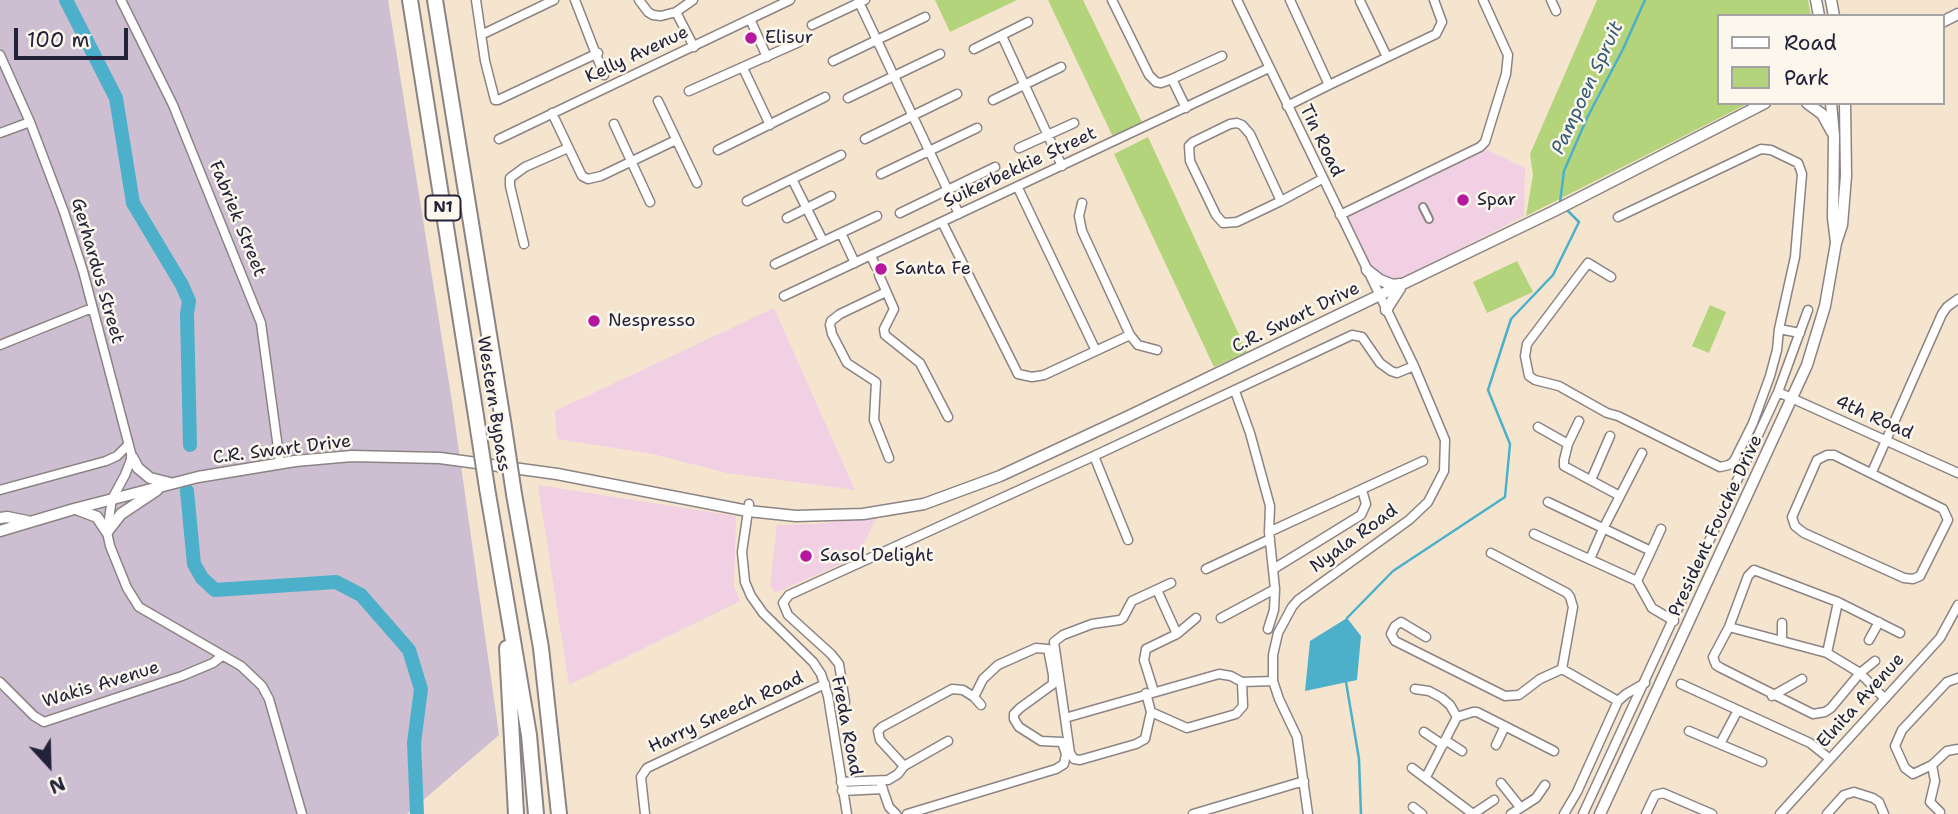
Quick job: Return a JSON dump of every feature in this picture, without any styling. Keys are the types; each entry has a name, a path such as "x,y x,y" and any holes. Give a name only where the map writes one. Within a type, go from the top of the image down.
{"highway":[{"name":"Western Bypass","path":"410,0 529,735 536,814"},
{"name":"Western Bypass","path":"435,0 541,648 559,814"},
{"path":"505,587 516,814"},
{"path":"541,648 567,814"}],"street":[{"name":"Fabriek Street","path":"121,0 178,116 261,323 281,463"},
{"path":"477,0 485,61 494,98 497,100 598,53"},
{"path":"481,35 554,0"},
{"path":"575,0 598,53 606,80"},
{"path":"639,0 653,15 676,12 693,0"},
{"name":"Kelly Avenue","path":"499,139 552,113 606,80 694,47 790,0"},
{"path":"1112,0 1149,75 1156,82 1172,79 1222,56"},
{"name":"Tin Road","path":"1237,0 1380,296"},
{"path":"1290,0 1329,85"},
{"path":"1287,106 1436,34 1442,22 1434,0"},
{"path":"1340,215 1485,142 1508,64 1508,55 1483,0"},
{"path":"1551,0 1556,11"},
{"path":"812,25 861,1 959,214"},
{"path":"1360,1 1387,57"},
{"path":"676,12 694,47"},
{"path":"833,61 925,17"},
{"path":"750,19 768,57"},
{"path":"974,49 1028,22"},
{"path":"1002,36 1062,166"},
{"path":"689,91 799,42"},
{"path":"848,98 940,54"},
{"name":"Gerhardus Street","path":"0,55 30,122 64,212 132,457"},
{"path":"993,100 1060,67"},
{"path":"743,68 771,125"},
{"name":"Suikerbekkie Street","path":"784,296 1269,68"},
{"path":"1172,79 1186,108"},
{"path":"865,139 957,94"},
{"path":"718,150 825,97"},
{"path":"658,101 697,183"},
{"name":"C.R. Swart Drive","path":"0,531 169,484 281,463 352,456 440,458 557,474 796,516 863,514 924,504 1000,477 1380,296 1761,105"},
{"path":"1810,105 1822,114 1834,136"},
{"name":"President Fouche Drive","path":"1831,105 1834,136 1833,218 1836,243"},
{"name":"President Fouche Drive","path":"1600,814 1807,365 1825,306 1836,243 1842,226 1846,176 1846,105"},
{"path":"552,113 582,176 588,179 601,176 676,140"},
{"path":"0,134 30,122"},
{"path":"1019,148 1074,123"},
{"path":"614,124 650,202"},
{"path":"1281,201 1250,134 1242,125 1230,124 1192,142 1189,146 1189,161 1216,215 1223,223 1237,222 1281,201 1322,179"},
{"path":"881,174 977,128"},
{"path":"524,244 510,177 525,167 568,148"},
{"path":"1611,277 1588,263 1527,344 1525,356 1529,376 1559,386 1607,413 1628,420 1720,467 1730,465 1753,423 1777,350 1794,257 1802,174 1798,163 1771,150 1761,149 1618,217"},
{"path":"747,201 841,155"},
{"path":"900,213 995,167"},
{"path":"792,179 823,241"},
{"path":"1018,188 1096,351"},
{"path":"787,218 831,196"},
{"path":"1082,204 1079,216 1082,231 1130,335 1138,345 1157,350"},
{"path":"1423,207 1429,219"},
{"path":"775,264 877,216"},
{"path":"942,222 1018,374 1032,377 1044,375 1130,335"},
{"path":"841,233 855,263"},
{"path":"871,256 894,309 884,329 885,335 920,363 948,417"},
{"path":"1367,270 1385,283 1404,284"},
{"path":"1387,310 1404,284"},
{"path":"886,292 840,314 830,325 832,334 850,366 876,382 873,416 889,458"},
{"name":"Nyala Road","path":"1308,814 1297,737 1273,681 1275,645 1292,607 1321,582 1409,520 1428,502 1438,485 1446,462 1445,440 1414,366 1380,296"},
{"path":"1872,472 1942,314 1958,299"},
{"path":"0,345 92,308"},
{"path":"1583,814 1778,392 1808,310"},
{"path":"1779,329 1800,333"},
{"path":"845,702 839,664 788,615 784,607 785,599 1356,334 1366,340 1385,368 1395,373 1414,366"},
{"path":"1235,391 1250,433 1270,506 1269,536 1276,589 1268,629"},
{"name":"4th Road","path":"1778,392 1958,473"},
{"path":"1579,421 1568,444 1564,466 1620,496"},
{"path":"1538,428 1568,444"},
{"path":"1591,480 1610,436"},
{"path":"0,490 106,461 117,456 128,445"},
{"path":"1590,559 1642,453"},
{"path":"1834,455 1872,472 1939,505 1946,514 1948,520 1923,572 1917,578 1904,578 1804,533 1795,526 1792,517 1817,460 1834,455"},
{"path":"1094,456 1128,540"},
{"path":"132,457 138,468 150,478 169,484"},
{"path":"107,532 112,499 132,457"},
{"path":"1206,569 1423,461"},
{"path":"107,532 121,513 169,484"},
{"path":"1275,568 1361,515 1366,504 1362,490"},
{"path":"1548,502 1651,551"},
{"name":"Freda Road","path":"748,507 742,552 743,569 751,596 763,613 813,662 825,684 847,814"},
{"path":"74,509 97,517 107,532 135,604 241,666 254,677 269,699 302,814"},
{"name":"C.R. Swart Drive","path":"0,518 28,522"},
{"path":"1637,581 1661,529"},
{"path":"1534,534 1637,581 1652,608 1674,621"},
{"path":"1491,553 1570,597 1573,607 1562,669"},
{"path":"1875,661 1860,673 1831,708 1813,714 1716,665 1713,657 1729,627 1748,576 1754,570 1838,603 1900,633"},
{"path":"1171,583 1132,601 1123,618 1093,624 1063,635 1054,642 1070,753 1076,760 1142,741 1147,734 1151,712 1143,653 1150,646 1177,634 1196,618"},
{"path":"1221,618 1276,589"},
{"path":"1157,590 1177,634"},
{"path":"1827,653 1838,603"},
{"name":"Elnita Avenue","path":"1780,814 1940,638 1958,605"},
{"path":"1426,637 1401,622 1391,634 1395,641 1505,696 1519,695 1540,679 1562,669"},
{"path":"1869,639 1879,622"},
{"path":"1782,623 1782,640"},
{"path":"1729,627 1827,653 1860,673 1884,698"},
{"path":"907,814 1056,769 1064,764 1066,754 1062,742 1041,741 1019,727 1014,719 1014,714 1020,708 1053,684 1048,649 1036,648 998,665 983,678 974,697"},
{"name":"Wakis Avenue","path":"0,682 34,716 44,722 183,676 213,663 222,656"},
{"path":"1562,669 1618,701"},
{"path":"1065,718 1219,674 1242,682 1273,681"},
{"path":"1958,678 1947,682 1902,730 1896,743 1909,773 1918,773 1947,751 1958,749"},
{"path":"1772,695 1802,679"},
{"path":"1151,712 1187,728 1236,714 1243,706 1242,682"},
{"path":"1564,814 1577,792 1618,701 1645,682"},
{"name":"Harry Sneech Road","path":"645,814 642,774 652,764 825,684"},
{"path":"1681,684 1810,743 1830,759"},
{"path":"1415,689 1429,691 1442,698 1457,717"},
{"path":"904,765 880,740 880,729 952,690 963,690 981,705"},
{"path":"1720,744 1738,710"},
{"path":"1426,777 1457,717 1477,712 1554,751"},
{"path":"1496,745 1505,726"},
{"path":"1689,731 1762,762"},
{"path":"1424,732 1462,751"},
{"path":"842,786 881,785 892,779 904,765 948,741"},
{"path":"1932,765 1935,781 1930,802 1940,812"},
{"path":"1412,768 1473,814 1494,800"},
{"path":"1194,814 1304,781"},
{"path":"1501,783 1520,807"},
{"path":"881,785 889,807 896,814"},
{"path":"1511,814 1536,798 1545,785"},
{"path":"1828,814 1844,794 1854,792 1873,797 1884,814"},
{"path":"1646,814 1655,795 1664,793 1712,814"},
{"path":"1413,807 1422,814"}],"shaded area":[{"path":"0,0 388,0 452,402 499,735 407,814 0,814"},
{"path":"1484,148 1525,168 1524,216 1381,289 1345,217"},
{"path":"774,308 855,490 727,473 653,454 557,439 555,411"},
{"path":"538,485 736,516 734,586 740,601 569,685"},
{"path":"877,517 857,557 775,593 770,585 777,525"}],"green space":[{"path":"935,0 1017,0 950,32"},
{"path":"1048,0 1083,0 1143,124 1113,137"},
{"path":"1597,0 1808,0 1811,14 1716,14 1716,105 1745,105 1526,216 1533,175 1530,154"},
{"path":"1148,137 1247,352 1214,367 1114,154"},
{"path":"1517,261 1533,292 1487,313 1473,282"},
{"path":"1710,305 1726,312 1709,353 1692,346"}],"water":[{"path":"1347,618 1361,636 1357,680 1305,691 1310,641"}],"waterway":[{"path":"66,0 116,98 133,203 189,301 190,445"},
{"name":"Pampoen Spruit","path":"1562,205 1560,203 1564,171 1645,0"},
{"name":"Pampoen Spruit","path":"1347,618 1393,571 1505,497 1510,444 1488,390 1511,319 1553,275 1579,222 1567,210"},
{"path":"187,491 194,564 202,578 215,590 336,582 361,595 409,650 421,689 414,743 417,814"},
{"name":"Pampoen Spruit","path":"1346,682 1359,759 1361,814"}],"place":[{"name":"Elisur","path":"751,38"},
{"name":"Spar","path":"1463,200"},
{"name":"Santa Fe","path":"881,269"},
{"name":"Nespresso","path":"594,321"},
{"name":"Sasol Delight","path":"806,556"}]}
